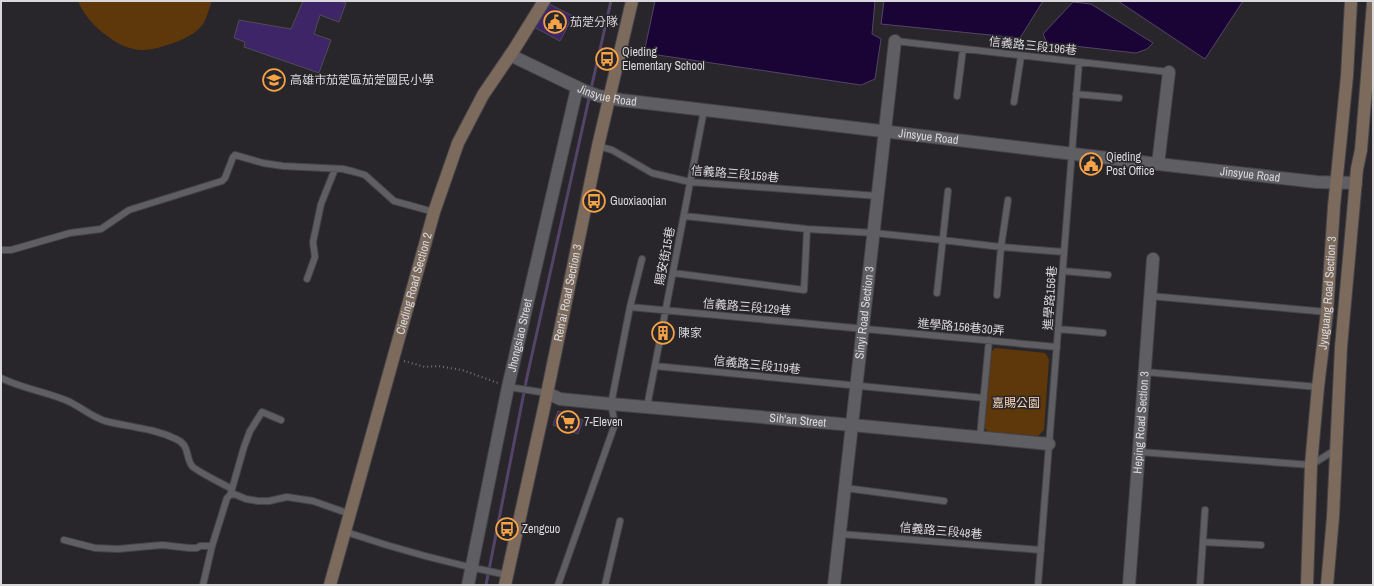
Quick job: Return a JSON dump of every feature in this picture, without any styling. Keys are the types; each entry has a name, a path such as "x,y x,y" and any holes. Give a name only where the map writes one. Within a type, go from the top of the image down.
{"street":[{"name":"Cieding Road Section 2","path":"330,585 434,212 458,143 483,95 544,1"},
{"name":"Ren'ai Road Section 3","path":"503,578 541,392 598,146 604,97 632,1"},
{"name":"Jyuguang Road Section 3","path":"1307,585 1311,465 1347,76 1351,1"},
{"name":"Jyuguang Road Section 3","path":"1327,585 1333,517 1341,348 1373,3"},
{"name":"Sinyi Road Section 3","path":"834,585 895,41"},
{"name":"Jinsyue Road","path":"510,55 580,89 604,97 1158,164 1337,183 1356,183"},
{"path":"1158,164 1169,72"},
{"name":"Jhongsiao Street","path":"468,585 474,568 512,388 580,89"},
{"name":"Heping Road Section 3","path":"1129,585 1140,452 1153,259"},
{"name":"Sih'an Street","path":"541,392 560,399 1049,444"}],"lane":[{"name":"信義路三段196巷","path":"895,41 1169,72"},
{"path":"957,96 962,49"},
{"path":"1014,102 1021,56"},
{"name":"進學路156巷","path":"1038,585 1079,62"},
{"path":"1076,94 1119,98"},
{"name":"賜安街15巷","path":"647,407 704,110"},
{"name":"信義路三段159巷","path":"598,146 612,150 652,173 690,182 878,196"},
{"path":"1,250 11,250 70,233 101,229 129,210 222,180 225,178 235,155 263,163 283,166 343,169 365,175 375,186 394,201 434,212"},
{"path":"307,279 315,256 314,242 321,204 335,169"},
{"path":"937,292 948,190"},
{"path":"996,295 1008,200"},
{"path":"684,216 807,229 874,233 1001,247 1064,252"},
{"path":"673,273 804,290 807,229"},
{"path":"558,585 615,424 611,404 630,307 642,259"},
{"path":"1063,271 1108,275"},
{"path":"1150,296 1326,312"},
{"name":"信義路三段129巷","path":"630,307 863,329"},
{"path":"1058,328 1103,332"},
{"name":"進學路156巷30弄","path":"863,329 1057,346"},
{"path":"980,437 989,340"},
{"name":"信義路三段119巷","path":"655,366 984,398"},
{"path":"1145,372 1318,387"},
{"path":"2,378 70,402 93,417 137,426 176,439 183,443 186,448 187,456 193,467 234,494 246,499 269,501 287,497 313,501 350,514"},
{"path":"512,388 541,392"},
{"path":"202,585 212,546 250,431 262,412 281,420"},
{"path":"1140,452 1311,465 1336,450"},
{"path":"845,488 944,501"},
{"path":"1200,585 1205,510"},
{"path":"606,585 620,521"},
{"path":"346,532 401,550 474,568 503,578"},
{"name":"信義路三段48巷","path":"840,534 1041,550"},
{"path":"64,540 95,548 118,549 162,545 189,548 212,546"},
{"path":"1203,542 1261,545"}],"path":[{"path":"394,358 425,368 438,366 462,370 512,388"}],"green space":[{"path":"78,1 212,1 204,22 190,36 155,49 143,50 124,46 104,34 88,18"},
{"name":"嘉賜公園","path":"995,348 1045,353 1049,359 1044,430 1038,436 988,432 984,427 990,353"}],"shaded area":[{"path":"655,1 875,1 872,34 881,39 875,79 861,85 644,53"},
{"path":"884,1 1043,1 1020,38 881,24"},
{"path":"1118,1 1243,1 1205,59"},
{"path":"1073,2 1091,4 1153,43 1147,49 1136,53 1047,43 1043,34"}],"building":[{"path":"303,1 341,1 346,3 339,22 320,15 314,34 331,40 319,73 244,47 245,42 234,38 239,20 291,29"},
{"path":"549,4 573,16 560,41 532,26"},
{"name":"7-Eleven","path":"558,411 583,420 578,434 553,425"}],"waterway":[{"path":"591,89 611,1"},
{"path":"486,585 527,377 590,94"}],"place":[{"name":"茄萣分隊","path":"555,22"},
{"name":"Qieding Elementary School","path":"607,59"},
{"name":"高雄市茄萣區茄萣國民小學","path":"274,80"},
{"name":"Qieding Post Office","path":"1091,164"},
{"name":"Guoxiaoqian","path":"594,201"},
{"name":"陳家","path":"663,333"},
{"name":"7-Eleven","path":"568,422"},
{"name":"Zengcuo","path":"507,529"}]}
